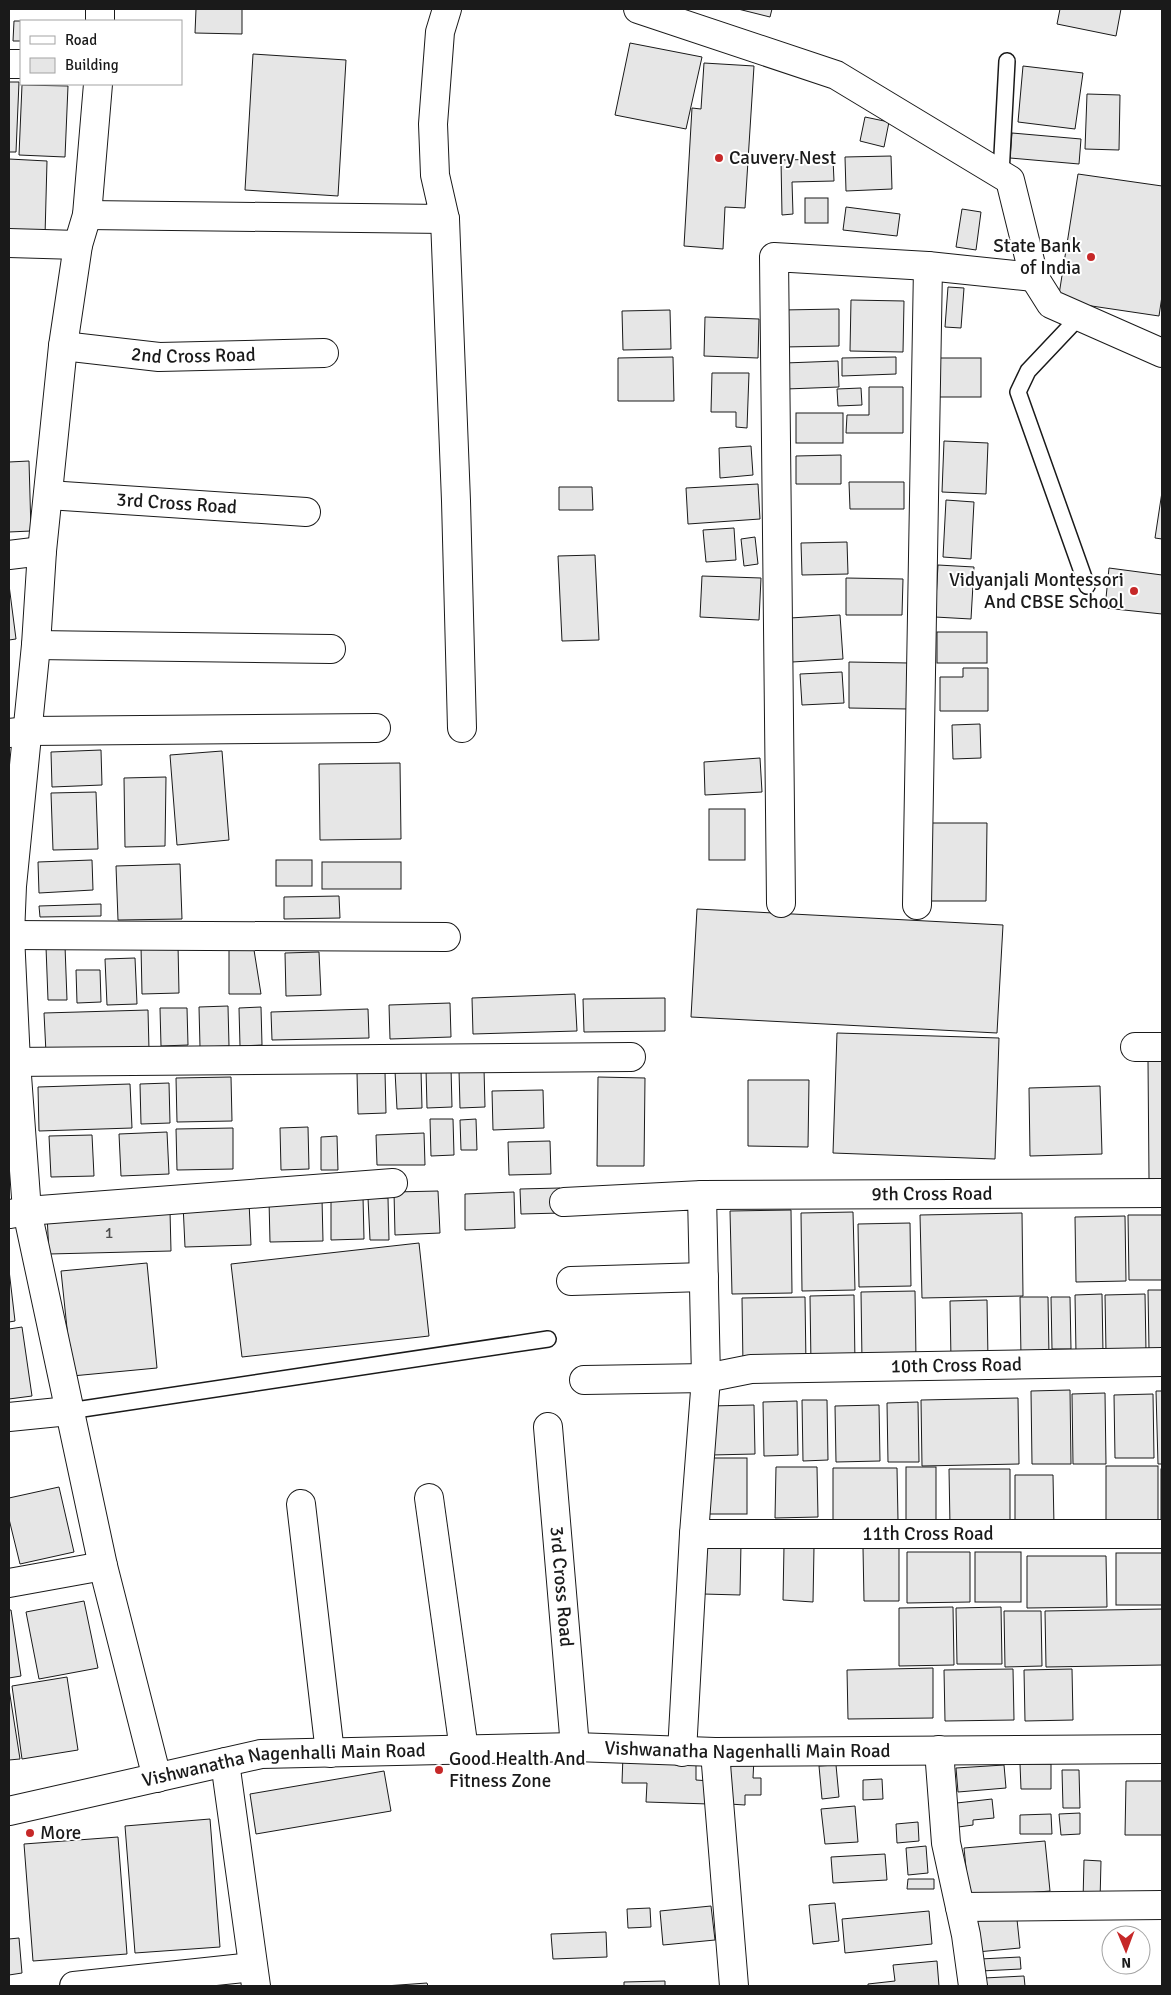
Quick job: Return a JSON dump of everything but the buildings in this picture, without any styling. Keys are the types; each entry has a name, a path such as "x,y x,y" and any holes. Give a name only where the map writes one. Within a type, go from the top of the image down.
{"street":[{"path":"447,9 440,32 433,124 435,175 445,219 462,728"},
{"path":"638,9 836,75 1002,174 1010,180 1034,277 1051,304 1162,353"},
{"path":"98,85 87,215 78,245 63,346 42,551 36,645 19,732 11,887 12,1062 18,1212 69,1411 102,1566 157,1778"},
{"path":"87,215 445,219"},
{"path":"9,244 78,245"},
{"path":"781,903 774,257 928,266 1034,277"},
{"path":"917,905 928,266"},
{"name":"2nd Cross Road","path":"63,346 158,357 324,353"},
{"name":"3rd Cross Road","path":"48,495 306,512"},
{"path":"9,555 42,551"},
{"path":"36,645 331,649"},
{"path":"19,732 376,728"},
{"path":"10,935 446,937"},
{"path":"1135,1047 1162,1047"},
{"path":"12,1062 631,1057"},
{"path":"18,1212 393,1183"},
{"name":"9th Cross Road","path":"564,1202 702,1195 1162,1193"},
{"path":"682,1752 694,1534 706,1378 702,1195"},
{"path":"571,1281 704,1278"},
{"name":"10th Cross Road","path":"584,1380 706,1378 751,1369 1162,1362"},
{"path":"9,1417 69,1411"},
{"name":"3rd Cross Road","path":"548,1427 575,1747"},
{"path":"429,1498 464,1750"},
{"path":"301,1504 330,1753"},
{"name":"11th Cross Road","path":"694,1534 1162,1534"},
{"path":"9,1583 102,1566"},
{"name":"Vishwanatha Nagenhalli Main Road","path":"9,1811 260,1754 575,1747 682,1752 1162,1749"},
{"path":"939,1750 946,1843 966,1935 973,1986"},
{"path":"715,1752 734,1986"},
{"path":"74,1986 255,1976 224,1762"},
{"path":"960,1907 1162,1904"}],"lane":[{"path":"1002,174 1007,61"},
{"path":"1080,317 1028,371 1018,392 1087,586"},
{"path":"69,1411 548,1339"}],"place":[{"name":"Cauvery Nest","path":"719,158"},
{"name":"State Bank of India","path":"1091,257"},
{"name":"Vidyanjali Montessori And CBSE School","path":"1134,591"},
{"name":"Good Health And Fitness Zone","path":"439,1770"},
{"name":"More","path":"30,1833"}]}
